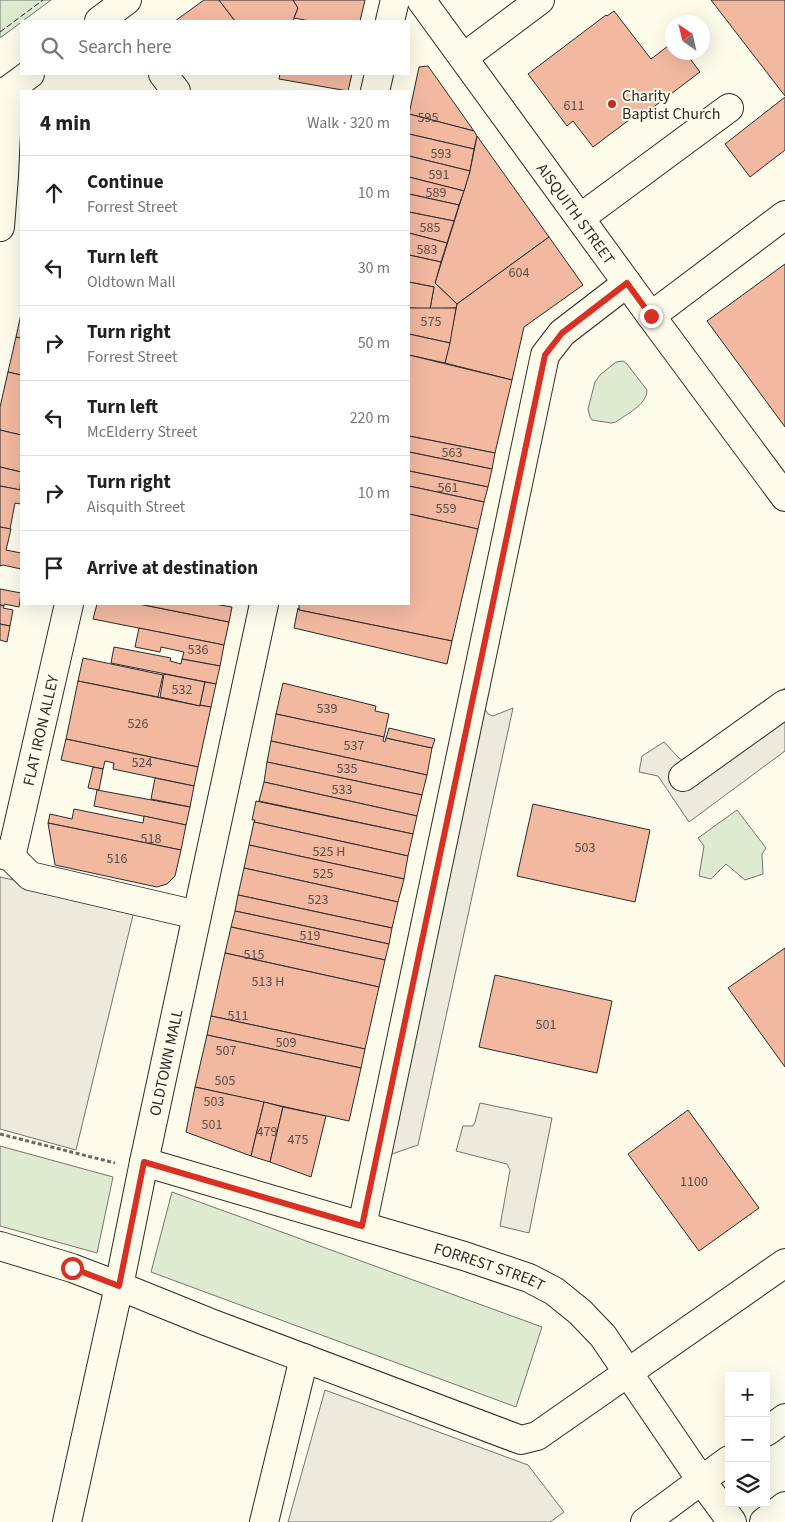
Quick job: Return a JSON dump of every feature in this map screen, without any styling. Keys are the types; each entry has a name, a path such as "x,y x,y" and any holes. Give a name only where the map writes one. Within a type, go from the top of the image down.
{"street":[{"path":"390,20 395,0"},
{"name":"AISQUITH STREET","path":"421,0 785,497"},
{"path":"464,57 540,0"},
{"path":"0,227 4,176 4,93 29,75"},
{"path":"164,75 175,90"},
{"path":"375,90 379,75"},
{"path":"580,218 729,108"},
{"path":"651,316 785,215"},
{"path":"362,1226 545,355 562,333 627,283"},
{"name":"FLAT IRON ALLEY","path":"6,856 69,605"},
{"name":"OLDTOWN MALL","path":"67,1522 264,605"},
{"path":"683,777 785,704"},
{"path":"6,856 30,876 197,914"},
{"name":"FORREST STREET","path":"143,1166 464,1256 529,1278 554,1291 580,1312 603,1336 701,1480 732,1522"},
{"path":"0,1246 72,1268 521,1440 537,1436 785,1263"},
{"path":"264,1522 304,1358"},
{"path":"770,1429 785,1418"},
{"path":"645,1522 726,1462"},
{"path":"764,1522 785,1506"}],"path":[{"path":"0,1134 143,1166"}],"green space":[{"path":"0,0 51,0 24,20 20,20 20,23 0,38"},
{"path":"623,361 647,390 644,400 635,409 616,422 592,420 588,409 595,382 600,375 616,362"},
{"path":"737,810 766,848 762,854 763,874 745,880 726,864 711,879 699,876 704,846 698,838"},
{"path":"0,1146 113,1177 97,1253 0,1226"},
{"path":"172,1192 542,1327 516,1407 151,1272"}],"shaded area":[{"path":"785,688 785,751 689,822 658,776 639,772 642,756 664,742 684,761"},
{"path":"513,708 418,1145 389,1155 485,709 488,714 493,716"},
{"path":"0,877 135,907 76,1150 0,1129"},
{"path":"480,1103 552,1118 529,1233 500,1226 510,1170 507,1164 456,1151 463,1126 473,1126"},
{"path":"325,1390 528,1465 564,1512 550,1522 288,1522"}],"building":[{"path":"204,0 219,0 234,20 176,20"},
{"path":"219,0 293,0 298,8 293,20 234,20"},
{"path":"293,0 365,0 360,20 305,20 294,18 298,8"},
{"path":"711,0 785,0 785,96"},
{"path":"614,11 651,59 665,48 665,60 691,60 700,72 643,115 641,111 593,147 573,121 567,126 528,74"},
{"path":"428,66 474,131 410,114 419,67"},
{"path":"280,75 352,75 348,90 279,79"},
{"path":"785,97 785,150 750,177 725,144"},
{"path":"410,114 474,131 477,136 474,149 410,134"},
{"path":"410,134 474,149 470,171 410,156"},
{"path":"477,136 549,237 457,304 435,283 470,171"},
{"path":"410,156 470,171 464,191 410,177"},
{"path":"410,177 464,191 459,205 410,194"},
{"path":"410,194 459,205 454,221 410,212"},
{"path":"410,212 454,221 447,243 410,233"},
{"path":"410,233 447,243 441,262 410,255"},
{"path":"549,237 583,285 524,327 512,380 445,363 457,304"},
{"path":"410,255 441,262 435,283 457,304 456,308 430,309 434,287 410,282"},
{"path":"785,264 785,427 707,321"},
{"path":"410,282 434,287 430,309 410,308"},
{"path":"410,308 456,308 450,343 410,334"},
{"path":"20,319 20,338 16,337"},
{"path":"410,334 450,343 445,363 410,355"},
{"path":"16,337 20,338 20,375 8,372"},
{"path":"410,355 512,380 495,453 410,436"},
{"path":"8,372 20,375 20,435 0,430 0,407"},
{"path":"0,430 20,435 20,472 0,467"},
{"path":"410,436 495,453 492,469 410,452"},
{"path":"410,452 492,469 488,487 410,471"},
{"path":"0,467 20,472 20,490 0,486"},
{"path":"410,471 488,487 484,502 410,486"},
{"path":"0,486 20,490 20,504 15,503 10,529 0,527"},
{"path":"410,486 484,502 478,529 410,514"},
{"path":"410,514 478,529 452,641 299,610 299,605 410,605"},
{"path":"0,527 11,529 6,550 20,553 20,569 0,566"},
{"path":"0,589 20,593 19,607 0,605"},
{"path":"0,605 4,606 3,608 13,610 10,626 0,624"},
{"path":"97,605 144,605 229,622 224,645 93,619"},
{"path":"144,605 220,605 232,607 229,622"},
{"path":"298,608 299,610 452,641 447,664 294,628"},
{"path":"0,624 10,626 7,642 0,640"},
{"path":"139,628 224,645 220,666 182,659 184,652 161,647 160,652 135,647"},
{"path":"114,647 171,658 170,661 181,664 182,659 220,666 216,684 111,663"},
{"path":"83,658 163,675 158,697 78,681"},
{"path":"164,674 205,682 200,706 160,697"},
{"path":"78,681 211,707 198,767 66,739"},
{"path":"205,682 216,684 211,707 200,705"},
{"path":"283,683 376,706 375,711 389,714 384,737 276,714"},
{"path":"276,714 384,737 383,741 385,742 386,738 432,748 427,775 271,741"},
{"path":"389,728 435,739 432,748 386,738"},
{"path":"66,739 198,767 194,786 113,769 114,763 105,761 103,769 61,760"},
{"path":"271,741 427,775 422,795 267,762"},
{"path":"267,762 422,795 417,816 264,782"},
{"path":"93,767 103,769 99,790 88,788"},
{"path":"155,778 194,786 190,807 151,799"},
{"path":"264,782 417,816 413,834 259,801"},
{"path":"97,790 190,807 186,825 94,806"},
{"path":"256,801 413,834 408,856 254,822 255,820 252,820"},
{"path":"533,804 650,830 635,902 517,876"},
{"path":"74,809 143,823 144,816 186,825 181,850 48,823 50,814 72,819"},
{"path":"254,822 408,856 404,879 249,845"},
{"path":"48,823 181,850 175,876 167,884 157,887 55,865"},
{"path":"249,845 404,879 398,902 244,868"},
{"path":"244,868 398,902 392,928 238,895"},
{"path":"238,895 392,928 389,944 235,911"},
{"path":"235,911 389,944 385,960 231,927"},
{"path":"231,927 385,960 379,987 225,953"},
{"path":"785,948 785,1067 728,988"},
{"path":"225,953 379,987 365,1049 211,1016"},
{"path":"495,975 612,1001 597,1073 479,1047"},
{"path":"211,1016 365,1049 361,1068 207,1035"},
{"path":"207,1035 361,1068 349,1121 195,1087"},
{"path":"195,1087 264,1102 251,1156 186,1132"},
{"path":"264,1102 283,1107 270,1162 251,1156"},
{"path":"283,1107 326,1116 311,1177 270,1162"},
{"path":"688,1110 759,1208 699,1251 628,1154"}],"fence":[{"path":"0,32 43,0"}],"place":[{"name":"Charity Baptist Church","path":"612,104"}],"route":[{"path":"72,1268 119,1286 144,1162 362,1226 545,355 562,333 627,283 651,316"}]}
